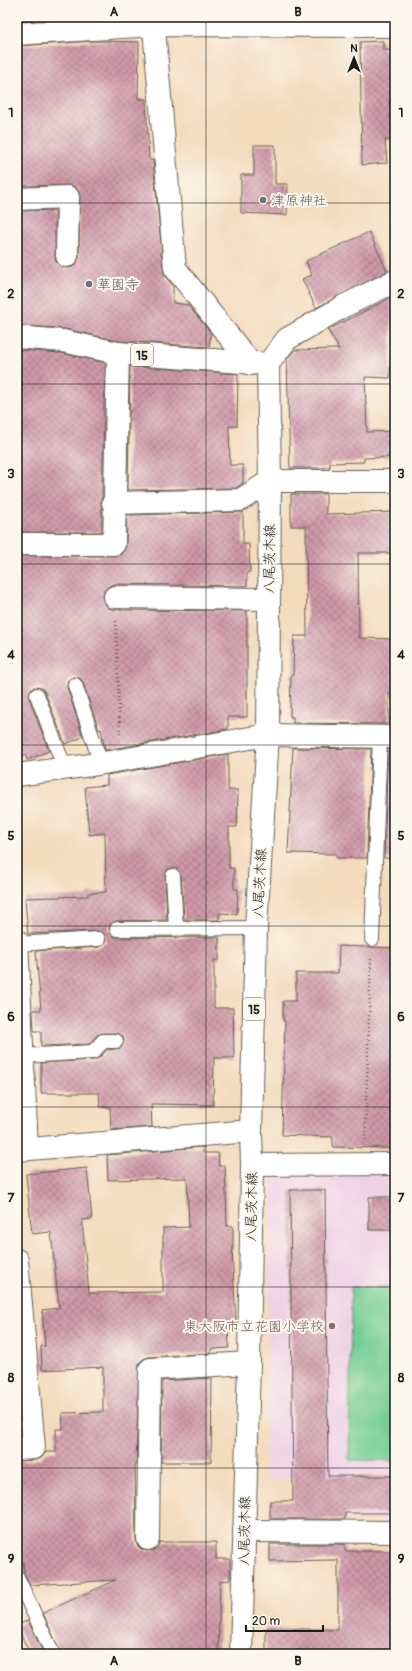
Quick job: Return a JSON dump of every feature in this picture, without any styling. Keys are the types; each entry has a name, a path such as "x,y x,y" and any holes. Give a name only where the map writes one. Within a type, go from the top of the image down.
{"street":[{"path":"17,34 153,21 395,26"},
{"path":"153,21 175,268 259,364 286,339 344,306 395,281"},
{"path":"17,198 68,197 67,256"},
{"name":"15","path":"17,337 63,341 118,353 259,364"},
{"path":"17,544 114,544 113,504 118,353"},
{"name":"八尾茨木線","path":"241,1654 249,1363 252,1164 251,1131 256,928 268,735 270,481 259,364"},
{"path":"113,504 240,500 270,481 395,481"},
{"path":"115,597 269,598"},
{"path":"17,775 111,762 268,735 387,737"},
{"path":"17,943 22,1056 22,1149 251,1131"},
{"path":"252,1164 395,1164"},
{"path":"17,1260 34,1448 17,1449"},
{"path":"148,1539 150,1369 249,1363"},
{"path":"244,1532 395,1532"}],"lane":[{"path":"75,685 111,762"},
{"path":"36,695 65,769"},
{"path":"372,939 387,737"},
{"path":"173,876 176,928"},
{"path":"117,929 256,928"},
{"path":"17,943 98,940"},
{"path":"22,1056 92,1052 103,1041 116,1040"},
{"path":"17,1578 53,1654"}],"path":[{"path":"111,762 115,597"},
{"path":"364,1164 372,939"}],"shaded area":[{"name":"東大阪市立花園小学校","path":"272,1173 395,1173 395,1520 301,1518 300,1480 265,1479"}],"green space":[{"path":"351,1287 395,1287 395,1461 349,1460"}],"building":[{"path":"94,41 139,42 138,99 146,99 149,160 153,160 164,275 173,286 173,303 188,305 211,333 209,347 120,341 66,329 17,325 17,211 55,210 56,262 60,266 67,268 73,267 77,263 79,257 80,197 79,190 74,186 17,186 17,46"},
{"path":"383,41 383,50 395,50 395,101 389,101 392,140 385,140 387,163 362,165 360,42"},
{"path":"254,145 275,145 275,184 288,184 287,215 241,213 241,175 254,175"},
{"path":"369,232 387,271 316,308 302,279 312,275 306,261"},
{"path":"392,297 390,378 365,377 367,432 395,431 395,457 364,458 364,462 330,463 330,467 325,468 290,468 287,359 295,350 339,349 328,330"},
{"path":"17,350 61,353 105,363 101,503 102,532 17,532"},
{"path":"130,366 238,374 237,426 229,426 230,465 243,465 243,483 236,488 128,490"},
{"path":"291,494 326,494 326,514 395,512 395,553 358,553 359,638 394,639 393,693 389,693 389,724 293,723 293,717 290,717 294,636 307,636 306,526 291,526"},
{"path":"243,512 243,544 249,544 250,572 247,572 247,586 115,584 104,590 103,597 104,603 108,608 115,610 247,611 247,717 228,717 228,729 105,750 101,729 99,730 83,682 80,678 73,677 68,680 67,687 83,737 65,744 45,692 42,688 34,687 30,690 29,698 49,751 27,760 26,755 17,756 17,556 120,555 124,551 126,545 127,515"},
{"path":"293,748 371,749 367,858 336,858 336,854 288,853"},
{"path":"388,749 395,749 395,859 384,858"},
{"path":"228,754 228,790 238,790 237,827 229,827 229,868 234,868 234,889 238,889 237,914 219,913 219,920 184,920 181,875 177,869 172,868 168,869 165,876 167,920 117,921 110,924 109,929 112,936 117,938 219,937 219,960 214,960 214,1008 233,1008 234,1058 214,1058 213,1105 151,1104 152,1127 111,1130 110,1107 100,1107 99,1093 41,1093 41,1063 94,1060 99,1058 107,1050 121,1048 124,1041 123,1036 116,1033 103,1033 97,1035 89,1044 41,1046 41,1031 34,1031 33,1010 41,1010 36,951 99,947 106,942 105,935 97,931 28,934 25,898 88,896 88,893 106,892 105,833 89,835 85,787 107,785 107,775"},
{"path":"339,946 395,948 395,1148 333,1147 333,1137 282,1135 285,1021 283,1021 283,1001 296,1001 296,973 338,973"},
{"path":"203,1147 203,1153 218,1153 219,1166 225,1166 227,1226 233,1226 232,1251 236,1322 228,1323 229,1348 211,1349 211,1353 149,1357 143,1359 139,1363 135,1465 136,1539 137,1545 142,1550 147,1551 154,1550 160,1542 216,1542 216,1559 230,1559 230,1580 220,1581 218,1654 61,1654 43,1613 116,1580 30,1585 24,1572 23,1562 17,1563 17,1461 35,1460 41,1458 46,1452 56,1452 56,1429 63,1429 62,1413 103,1412 103,1367 42,1370 41,1346 45,1346 42,1310 59,1308 51,1232 32,1234 26,1174 87,1168 92,1219 82,1220 89,1293 163,1292 163,1228 189,1227 187,1178 108,1180 107,1155"},
{"path":"290,1190 325,1190 328,1476 395,1476 395,1513 345,1513 345,1519 270,1519 270,1501 293,1501"},
{"path":"369,1197 395,1197 395,1230 369,1230"},
{"path":"212,1378 211,1462 161,1462 162,1381"},
{"path":"270,1544 345,1544 345,1551 395,1551 395,1654 266,1654 266,1628 338,1630 338,1560 270,1561"},
{"path":"28,1620 44,1654 30,1654 17,1626"}],"place":[{"name":"津原神社","path":"263,200"},
{"name":"華園寺","path":"89,284"},
{"name":"東大阪市立花園小学校","path":"332,1326"}]}
